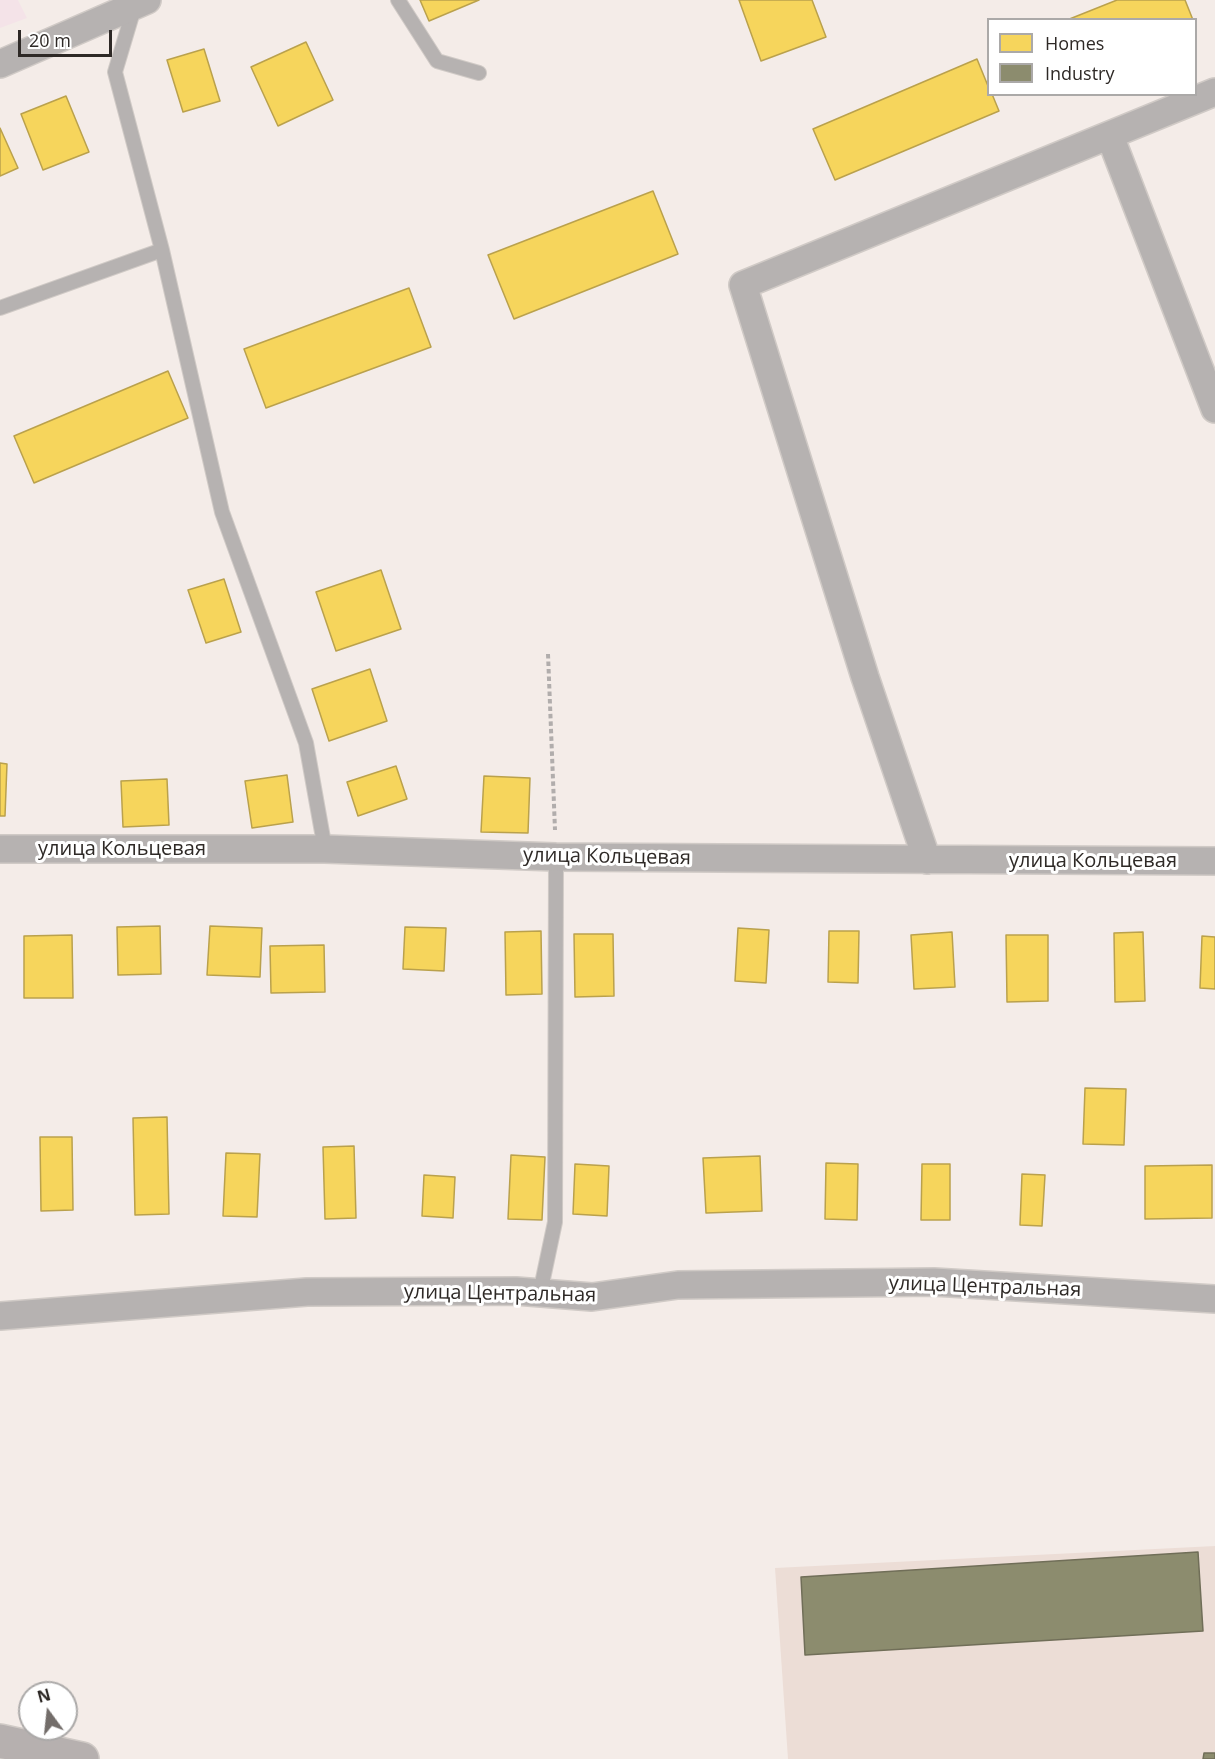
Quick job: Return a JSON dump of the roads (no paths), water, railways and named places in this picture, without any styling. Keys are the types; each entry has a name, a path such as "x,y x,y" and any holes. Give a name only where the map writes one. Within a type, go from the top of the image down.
{"main road":[{"path":"0,1741 82,1759"}],"street":[{"path":"0,64 141,3"},
{"path":"927,860 865,677 743,285 1215,92"},
{"path":"1110,136 1215,409"},
{"name":"улица Кольцевая","path":"0,849 325,849 556,857 1215,861"},
{"name":"улица Центральная","path":"0,1316 307,1292 516,1291 592,1297 678,1285 934,1282 1215,1299"}],"lane":[{"path":"398,0 437,61 479,73"},
{"path":"141,3 115,72 162,250 222,512 306,743 325,849"},
{"path":"0,308 162,250"},
{"path":"540,1293 555,1222 556,857"}]}
